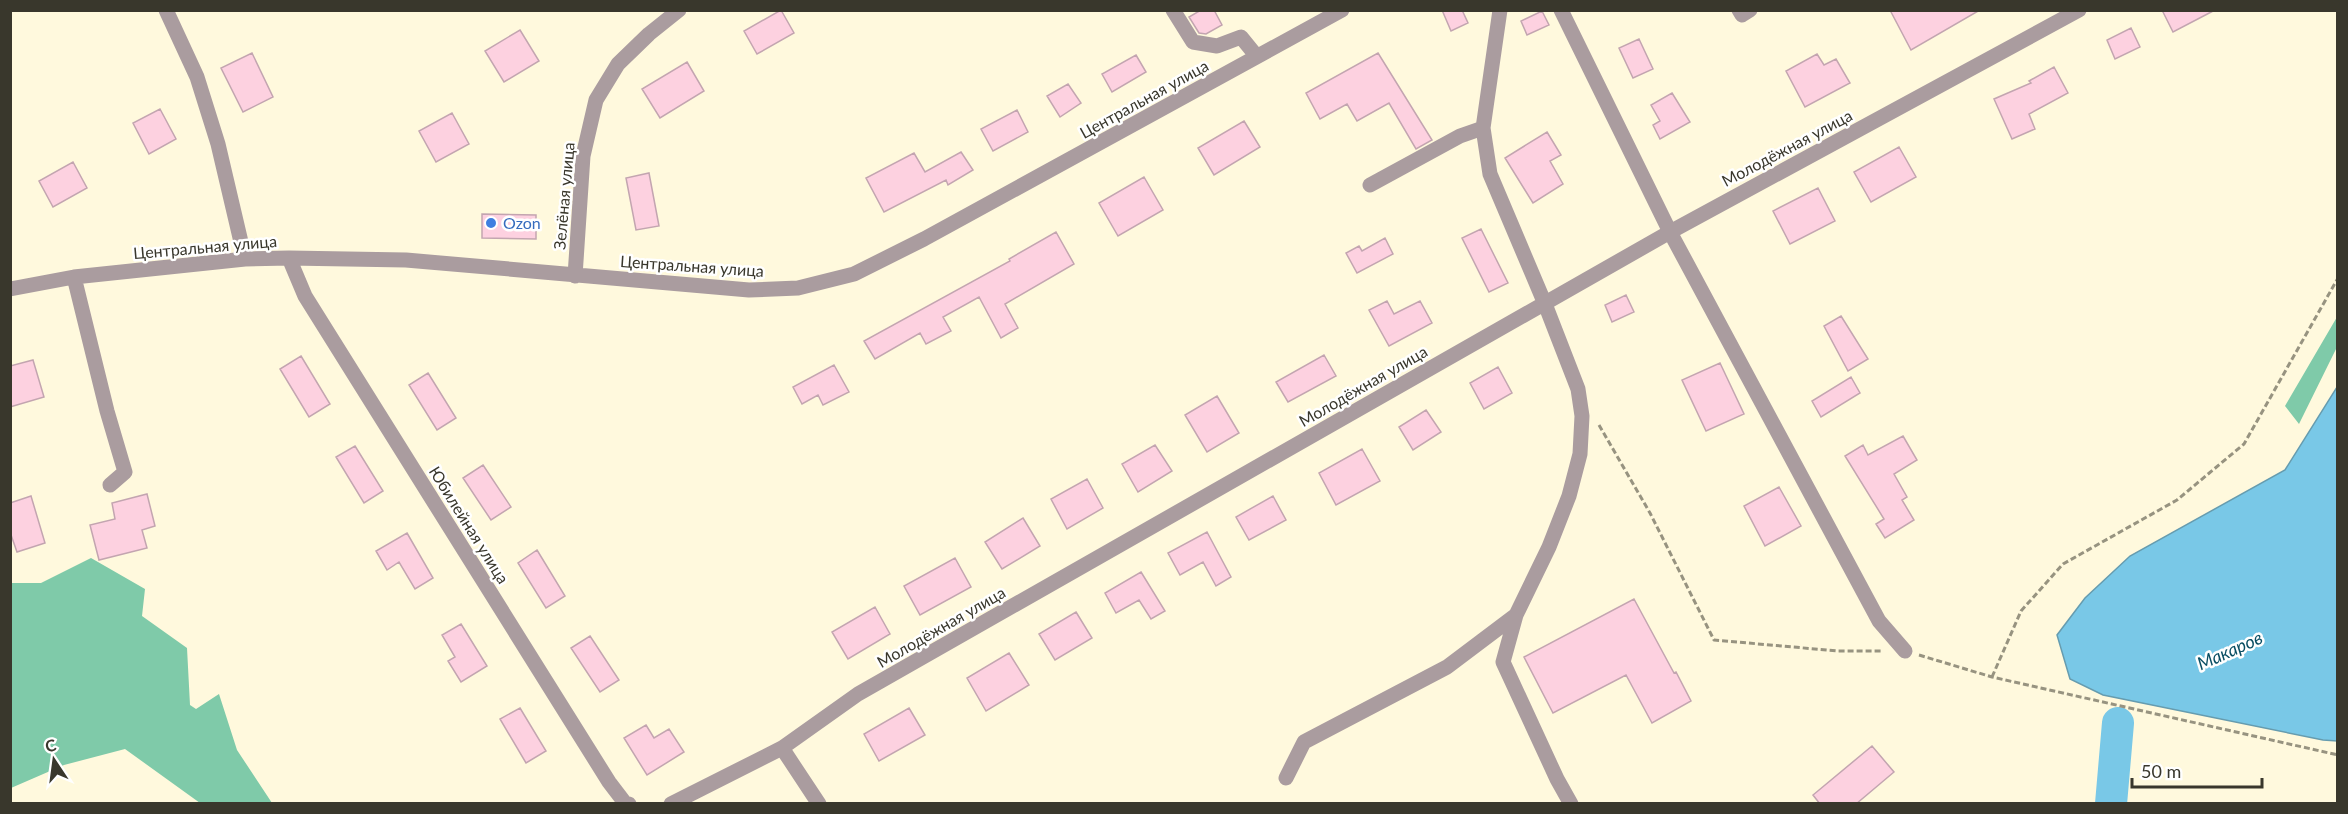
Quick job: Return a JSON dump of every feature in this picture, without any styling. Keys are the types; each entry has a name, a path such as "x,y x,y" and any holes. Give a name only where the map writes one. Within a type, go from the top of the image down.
{"street":[{"path":"166,10 197,77 218,144 245,259"},
{"name":"Зелёная улица","path":"575,276 583,156 596,100 618,64 649,34 679,10"},
{"path":"1173,10 1193,42 1217,46 1240,38 1254,53"},
{"name":"Центральная улица","path":"10,289 74,277 245,259 289,258 406,260 749,290 798,288 854,274 975,212 1342,10"},
{"path":"1500,10 1483,128 1490,174 1578,389 1582,416 1580,454 1569,496 1549,547 1516,615 1503,662 1557,779 1571,804"},
{"path":"1561,10 1670,232 1879,621 1905,651"},
{"path":"1739,10 1742,15 1750,10"},
{"name":"Молодёжная улица","path":"671,804 782,748 858,694 1670,232 2079,10"},
{"path":"1370,185 1460,136 1483,128"},
{"name":"Юбилейная улица","path":"289,258 305,296 609,783 625,803 629,804"},
{"path":"74,277 96,370 125,472 110,485"},
{"path":"1286,778 1304,742 1447,667 1516,615"},
{"path":"782,748 819,804"}],"path":[{"path":"1992,677 2021,611 2063,564 2177,500 2244,444 2337,278"},
{"path":"1596,420 1650,513 1714,640 1838,651 1905,651 1992,677 2337,755"}],"green space":[{"path":"2337,317 2337,347 2299,424 2285,406"},
{"path":"91,558 145,589 142,616 187,648 190,705 196,709 219,694 237,750 272,803 200,803 125,749 64,765 11,788 11,583 41,583"}],"water":[{"path":"2337,387 2337,741 2103,695 2070,679 2057,635 2085,598 2130,556 2285,470"}],"building":[{"path":"781,10 794,33 757,54 744,31"},
{"path":"1201,10 1214,10 1222,25 1206,34 1199,33 1189,17"},
{"path":"1442,10 1462,10 1468,23 1451,31"},
{"path":"1890,10 1980,10 1911,50"},
{"path":"2162,10 2215,10 2173,32"},
{"path":"1542,11 1549,25 1527,35 1521,21"},
{"path":"2131,28 2140,47 2115,59 2107,40"},
{"path":"520,30 539,61 504,82 485,51"},
{"path":"1639,39 1653,69 1633,78 1619,48"},
{"path":"252,53 273,97 243,112 221,68"},
{"path":"1378,53 1432,140 1416,149 1389,103 1357,121 1347,104 1320,119 1306,93"},
{"path":"1817,54 1824,65 1836,59 1850,83 1805,107 1786,71"},
{"path":"1136,55 1146,72 1112,92 1102,74"},
{"path":"687,62 704,91 660,118 642,89"},
{"path":"2054,67 2068,93 2029,114 2035,129 2012,139 1994,99 2031,83 2029,81"},
{"path":"1068,84 1081,103 1060,117 1047,96"},
{"path":"1672,93 1690,122 1660,139 1653,125 1660,121 1651,105"},
{"path":"160,109 176,139 149,154 133,123"},
{"path":"1017,110 1028,132 993,151 981,129"},
{"path":"452,113 469,144 436,162 419,131"},
{"path":"1244,121 1260,147 1214,175 1198,148"},
{"path":"1547,132 1561,155 1550,161 1563,184 1533,203 1505,158"},
{"path":"1899,147 1916,177 1871,202 1854,172"},
{"path":"961,152 973,170 948,185 946,180 884,212 866,178 914,153 925,172"},
{"path":"73,162 87,188 53,207 39,181"},
{"path":"649,173 659,226 636,230 626,178"},
{"path":"1144,177 1163,210 1118,236 1099,203"},
{"path":"1818,188 1835,221 1790,244 1773,211"},
{"path":"482,214 536,215 536,239 482,238"},
{"path":"1481,229 1508,283 1489,292 1462,238"},
{"path":"1056,232 1074,264 1005,304 1018,328 1001,338 979,297 943,317 951,331 926,344 920,333 875,359 864,341 1010,261 1009,259"},
{"path":"1385,238 1393,254 1357,273 1346,253 1359,246 1362,251"},
{"path":"1626,295 1634,312 1612,322 1605,305"},
{"path":"1387,301 1394,314 1420,301 1432,323 1389,346 1369,310"},
{"path":"1841,316 1868,359 1848,371 1824,326"},
{"path":"1324,355 1336,376 1288,402 1276,382"},
{"path":"301,356 330,404 309,417 280,369"},
{"path":"33,360 44,397 10,407 10,366"},
{"path":"1720,363 1744,414 1706,431 1682,380"},
{"path":"834,365 849,392 823,405 818,395 802,404 793,387"},
{"path":"1498,367 1512,393 1484,409 1470,383"},
{"path":"428,373 456,418 437,430 409,385"},
{"path":"1851,377 1860,393 1821,417 1812,401"},
{"path":"1217,396 1239,433 1207,452 1185,415"},
{"path":"1426,410 1441,432 1413,450 1399,427"},
{"path":"1903,436 1917,460 1894,474 1907,497 1902,500 1914,520 1885,538 1876,524 1884,519 1845,456 1863,445 1868,455"},
{"path":"1155,445 1172,471 1138,492 1122,464"},
{"path":"355,446 383,491 364,503 336,457"},
{"path":"1362,449 1380,481 1336,505 1319,473"},
{"path":"483,465 511,507 491,520 463,478"},
{"path":"1087,479 1103,508 1067,529 1051,499"},
{"path":"1779,487 1801,526 1765,546 1744,506"},
{"path":"147,494 155,526 142,530 147,548 99,560 90,525 115,519 112,503"},
{"path":"31,496 45,543 17,552 10,532 10,503"},
{"path":"1273,496 1286,520 1249,540 1236,517"},
{"path":"1023,518 1040,546 1002,569 985,542"},
{"path":"1207,532 1231,577 1216,586 1203,562 1180,575 1168,553"},
{"path":"407,533 433,578 415,589 399,562 387,570 376,551"},
{"path":"537,550 565,596 546,608 518,563"},
{"path":"955,558 971,587 920,615 904,586"},
{"path":"1141,572 1165,611 1151,619 1139,600 1116,613 1105,593"},
{"path":"1634,599 1691,701 1652,723 1626,675 1553,713 1524,657"},
{"path":"875,607 890,634 848,659 832,632"},
{"path":"1076,612 1092,638 1055,660 1039,634"},
{"path":"461,624 487,666 461,682 448,661 455,657 442,635"},
{"path":"590,636 619,680 600,692 571,648"},
{"path":"1009,653 1029,685 986,711 967,678"},
{"path":"520,708 546,751 526,763 500,719"},
{"path":"909,708 925,735 879,761 864,734"},
{"path":"646,725 654,738 669,729 684,752 647,775 624,738"},
{"path":"1872,746 1894,772 1856,804 1820,804 1813,795"}],"waterway":[{"name":"Макаров","path":"2111,804 2118,723"}],"place":[{"name":"Ozon","path":"491,223"}]}
